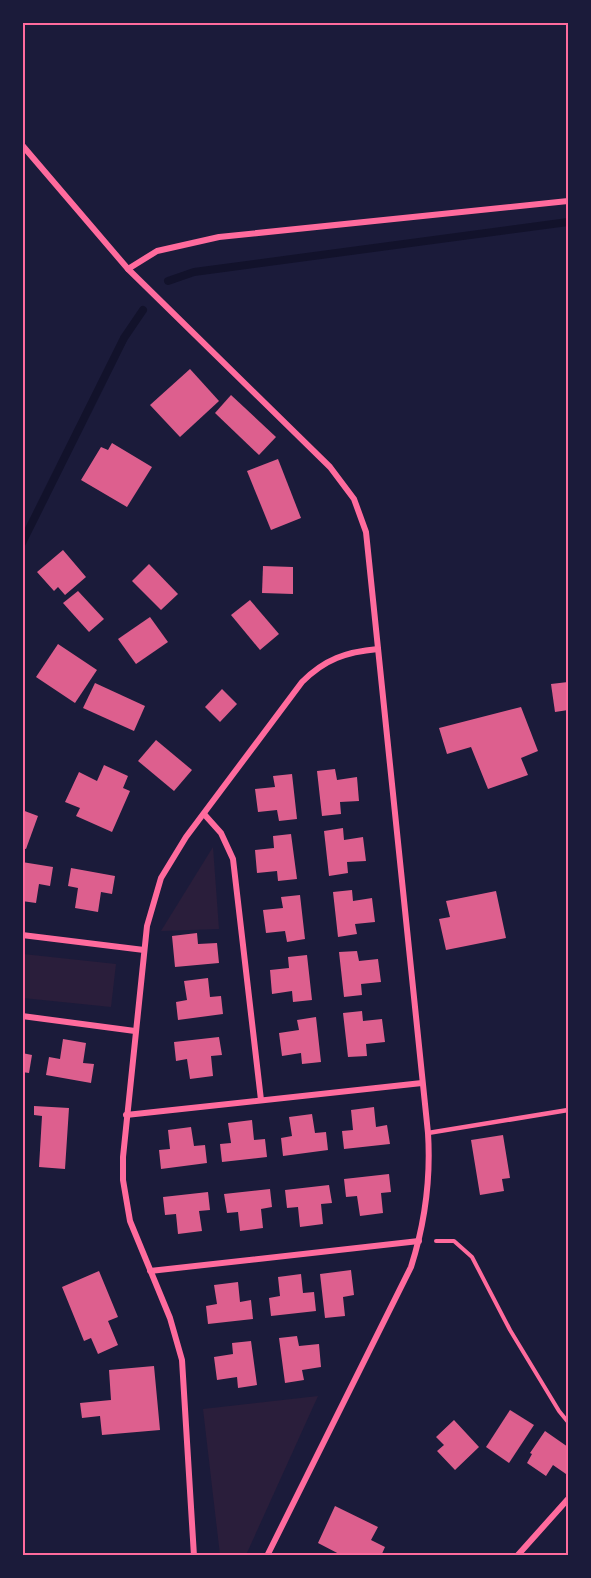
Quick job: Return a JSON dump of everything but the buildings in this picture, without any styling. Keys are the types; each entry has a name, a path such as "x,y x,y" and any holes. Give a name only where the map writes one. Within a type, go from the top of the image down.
{"street":[{"path":"22,146 128,269 330,467 354,499 366,532 428,1133 429,1187 419,1242 399,1292 267,1556"},
{"path":"128,269 157,251 219,237 568,201"},
{"path":"194,1556 182,1360 170,1318 136,1239 126,1202 123,1157 144,950 152,903 161,879 204,814 311,674 338,656 378,649"},
{"path":"204,814 221,833 234,859 261,1100"},
{"path":"22,935 144,950"},
{"path":"22,1016 135,1031"},
{"path":"126,1115 422,1083"},
{"path":"150,1271 419,1242"},
{"path":"517,1556 568,1499"}],"lane":[{"path":"428,1133 568,1110"}],"path":[{"path":"419,1242 454,1241 472,1257 510,1330 568,1422"}],"shaded area":[{"path":"213,847 219,929 161,931"},
{"path":"23,954 116,964 111,1007 23,998"},
{"path":"318,1396 246,1555 220,1555 203,1409"}],"waterway":[{"path":"168,281 194,272 568,222"},
{"path":"22,543 124,338 143,310"}]}
